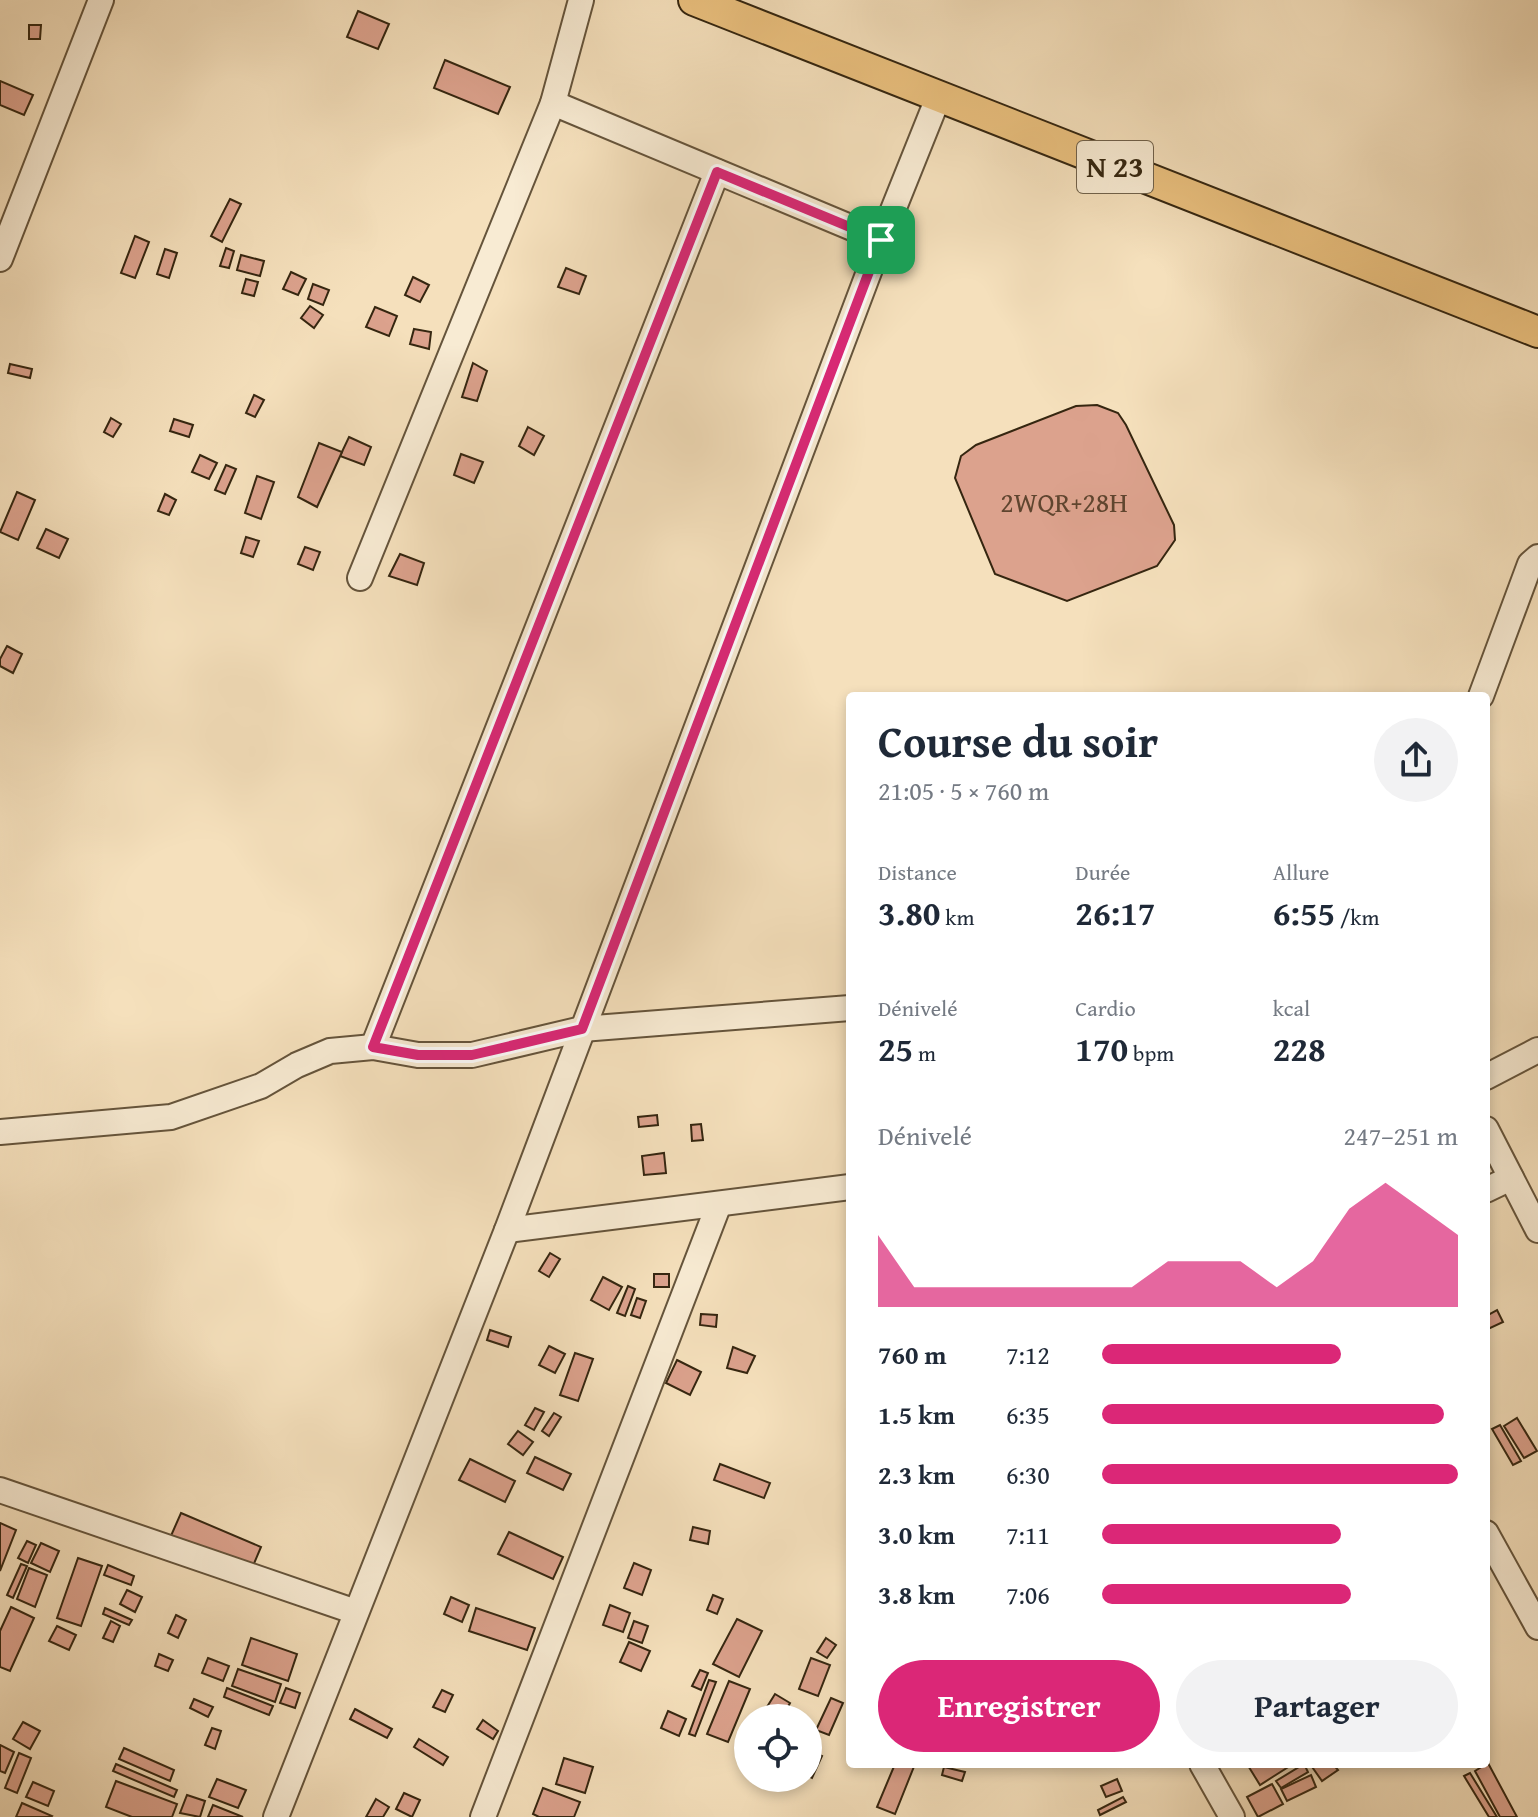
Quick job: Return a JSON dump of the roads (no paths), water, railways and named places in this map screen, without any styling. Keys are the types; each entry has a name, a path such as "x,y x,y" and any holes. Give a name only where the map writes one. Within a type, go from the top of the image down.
{"main road":[{"name":"N 23","path":"694,0 1538,332"}],"street":[{"path":"0,259 101,0"},
{"path":"360,578 553,103 581,0"},
{"path":"276,1817 507,1230 881,240 938,98"},
{"path":"553,103 881,240"},
{"path":"373,1047 717,172"},
{"path":"1482,692 1530,564 1538,557"},
{"path":"0,1132 171,1117 261,1086 297,1065 330,1051 373,1047 418,1055 472,1055 582,1029 846,1008"},
{"path":"1490,1075 1538,1050"},
{"path":"1490,1137 1538,1230"},
{"path":"1490,1188 1511,1178"},
{"path":"507,1230 846,1188"},
{"path":"483,1817 719,1204"},
{"path":"0,1490 356,1612"},
{"path":"1490,1540 1538,1627"},
{"path":"1204,1768 1232,1817"}]}
